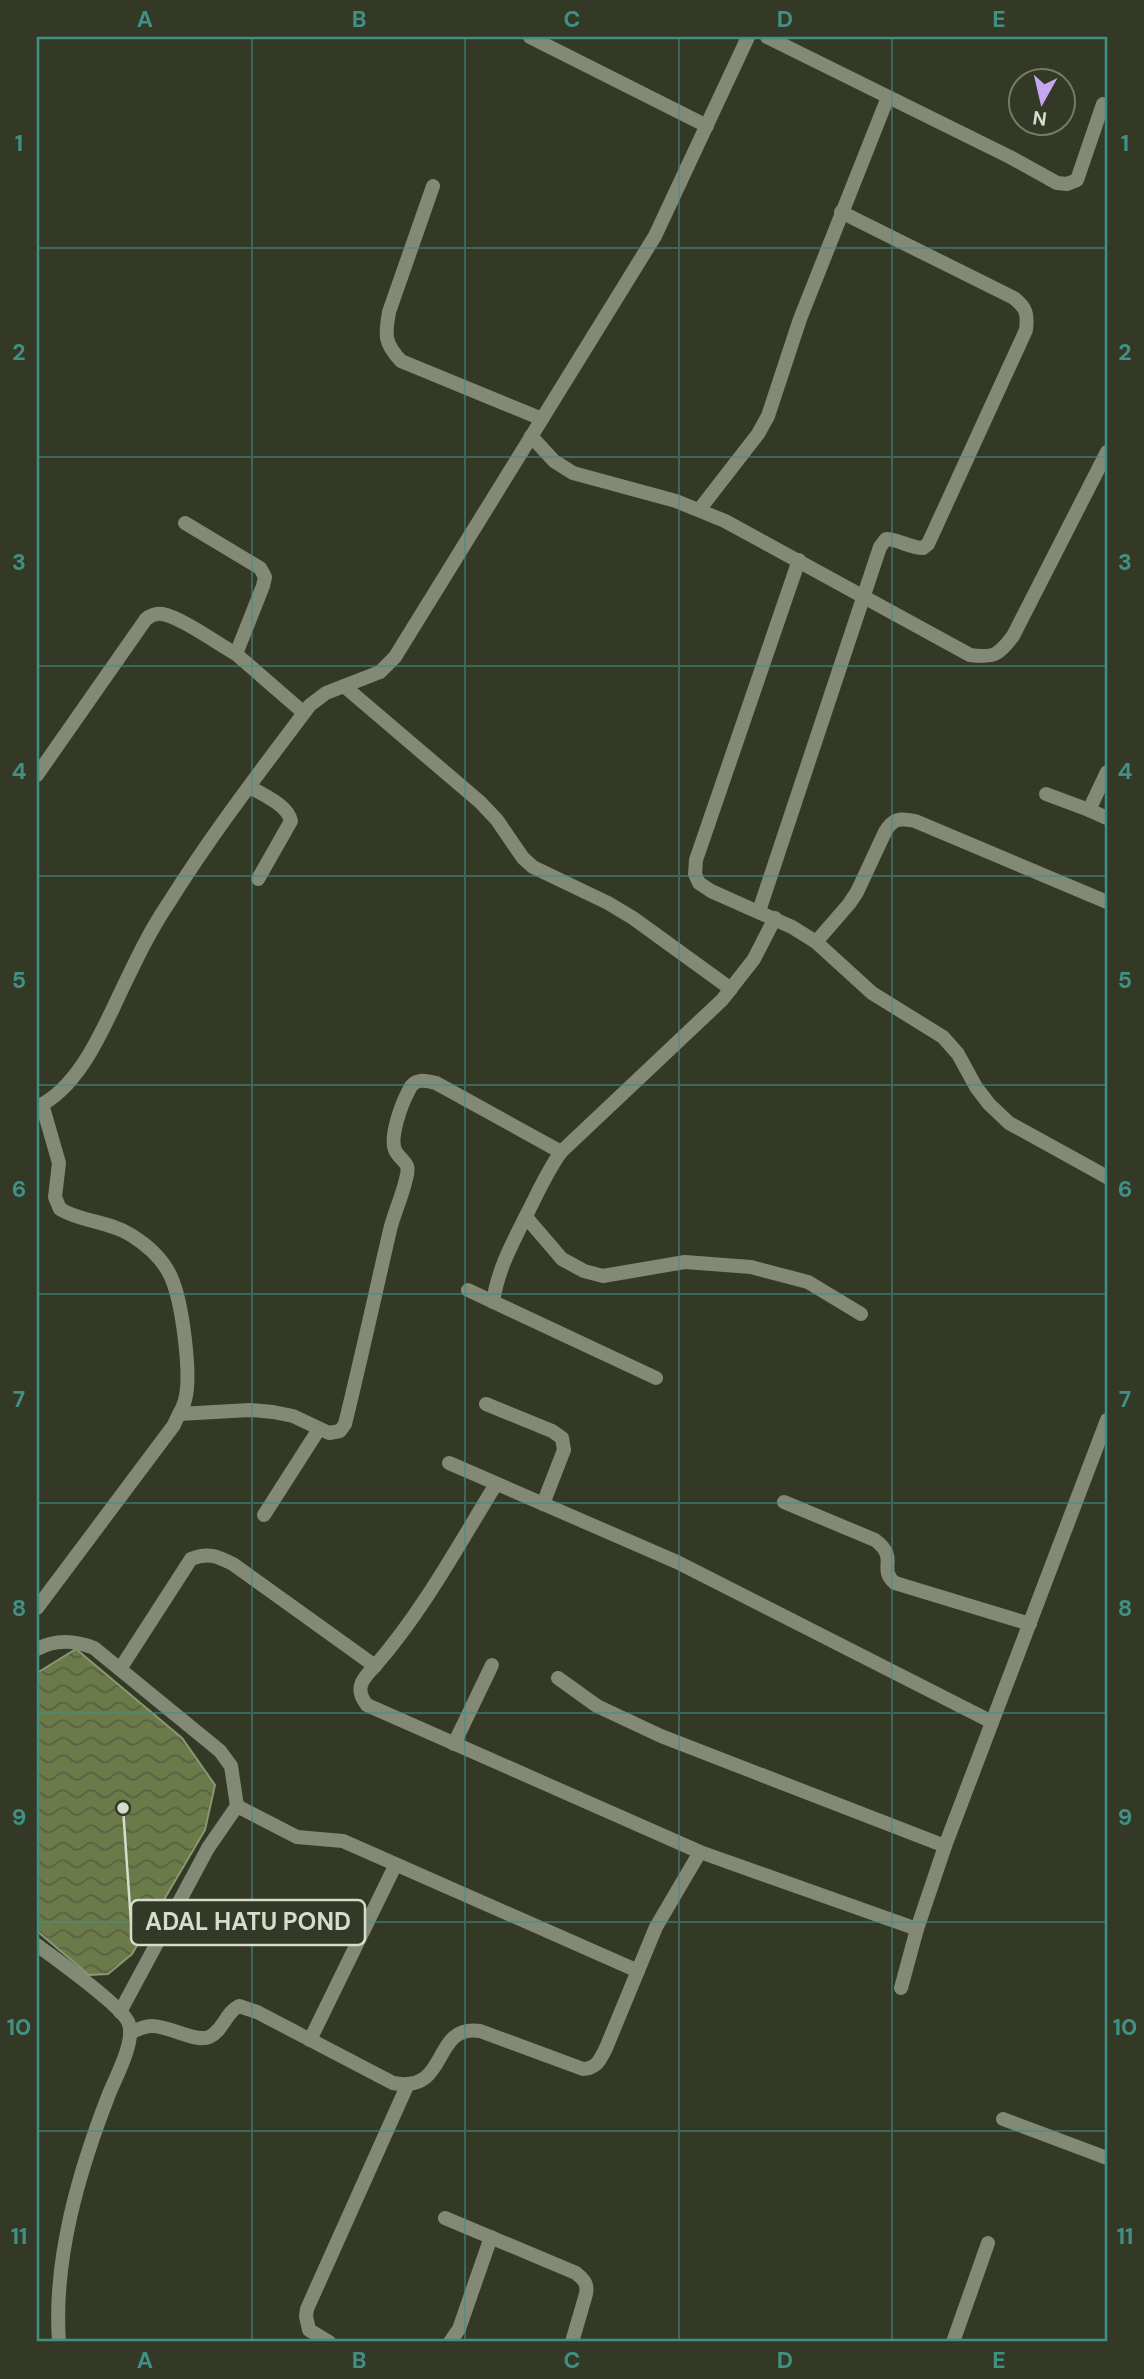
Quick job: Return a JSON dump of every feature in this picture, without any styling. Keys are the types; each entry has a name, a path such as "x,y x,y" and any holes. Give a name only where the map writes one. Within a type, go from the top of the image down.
{"street":[{"path":"530,37 707,126"},
{"path":"37,1608 174,1425 185,1402 188,1380 181,1310 171,1277 153,1251 128,1233 93,1220 69,1215 60,1209 55,1197 59,1163 39,1105 57,1094 76,1073 93,1047 144,944 167,905 310,705 326,693 380,673 395,657 655,236 748,37"},
{"path":"767,37 1057,183 1067,184 1077,180 1103,104"},
{"path":"699,510 758,434 768,416 800,319 888,97"},
{"path":"433,186 389,312 386,333 389,348 401,361 542,419"},
{"path":"759,911 880,547 886,539 893,539 914,548 923,548 928,544 1026,330 1028,316 1025,307 1014,298 842,212"},
{"path":"531,436 554,461 573,473 676,501 725,521 970,655 990,657 1004,648 1013,636 1107,452"},
{"path":"185,523 260,568 265,577 236,654"},
{"path":"799,560 696,860 695,874 699,883 711,891 775,918 816,942 872,993 943,1037 958,1054 982,1096 1009,1123 1107,1177"},
{"path":"37,775 152,614 173,618 236,654 304,713"},
{"path":"344,686 480,802 533,867 634,918 731,989"},
{"path":"1088,810 1107,772"},
{"path":"250,787 284,809 290,814 291,821 258,879"},
{"path":"1046,793 1107,818"},
{"path":"816,942 849,904 884,832 891,822 900,818 915,821 1107,902"},
{"path":"493,1302 502,1267 548,1172 561,1152 731,989 754,959 775,918"},
{"path":"179,1414 250,1409 274,1412 293,1416 329,1433 340,1431 345,1424 390,1228 406,1180 408,1169 405,1160 396,1151 393,1142 409,1088 415,1082 425,1080 436,1083 561,1152"},
{"path":"526,1217 562,1259 584,1271 603,1276 685,1262 751,1267 808,1282 861,1314"},
{"path":"467,1290 656,1378"},
{"path":"486,1404 552,1431 562,1438 564,1450 543,1504"},
{"path":"901,1988 917,1929 945,1846 1107,1420"},
{"path":"264,1515 319,1429"},
{"path":"449,1463 722,1583 992,1722"},
{"path":"496,1483 401,1636 362,1679 359,1688 361,1698 367,1705 700,1852 917,1929"},
{"path":"784,1502 875,1540 886,1548 889,1555 889,1578 895,1583 1030,1623"},
{"path":"120,1669 191,1559 202,1555 214,1555 233,1564 375,1666"},
{"path":"39,1644 62,1641 94,1648 220,1751 231,1766 237,1806 208,1848 120,2012"},
{"path":"454,1744 492,1665"},
{"path":"558,1678 597,1706 661,1736 945,1846"},
{"path":"237,1806 297,1837 343,1841 638,1970"},
{"path":"130,2033 150,2026 202,2039 215,2034 233,2008 239,2006 247,2007 393,2083 407,2086 425,2080 455,2035 467,2030 480,2031 583,2069 593,2068 606,2048 656,1927 700,1852"},
{"path":"310,2039 395,1866"},
{"path":"37,1944 120,2012 129,2022 130,2033 124,2057 97,2125 68,2233 59,2275 59,2342"},
{"path":"329,2342 309,2330 307,2309 407,2086"},
{"path":"1003,2119 1107,2158"},
{"path":"445,2218 576,2273 585,2280 586,2294 572,2342"},
{"path":"450,2342 459,2329 491,2237"},
{"path":"953,2342 988,2243"}],"water":[{"path":"76,1649 182,1738 215,1785 205,1830 132,1954 108,1974 89,1975 37,1931 37,1673"}],"place":[{"name":"ADAL HATU POND","path":"123,1808"}]}
